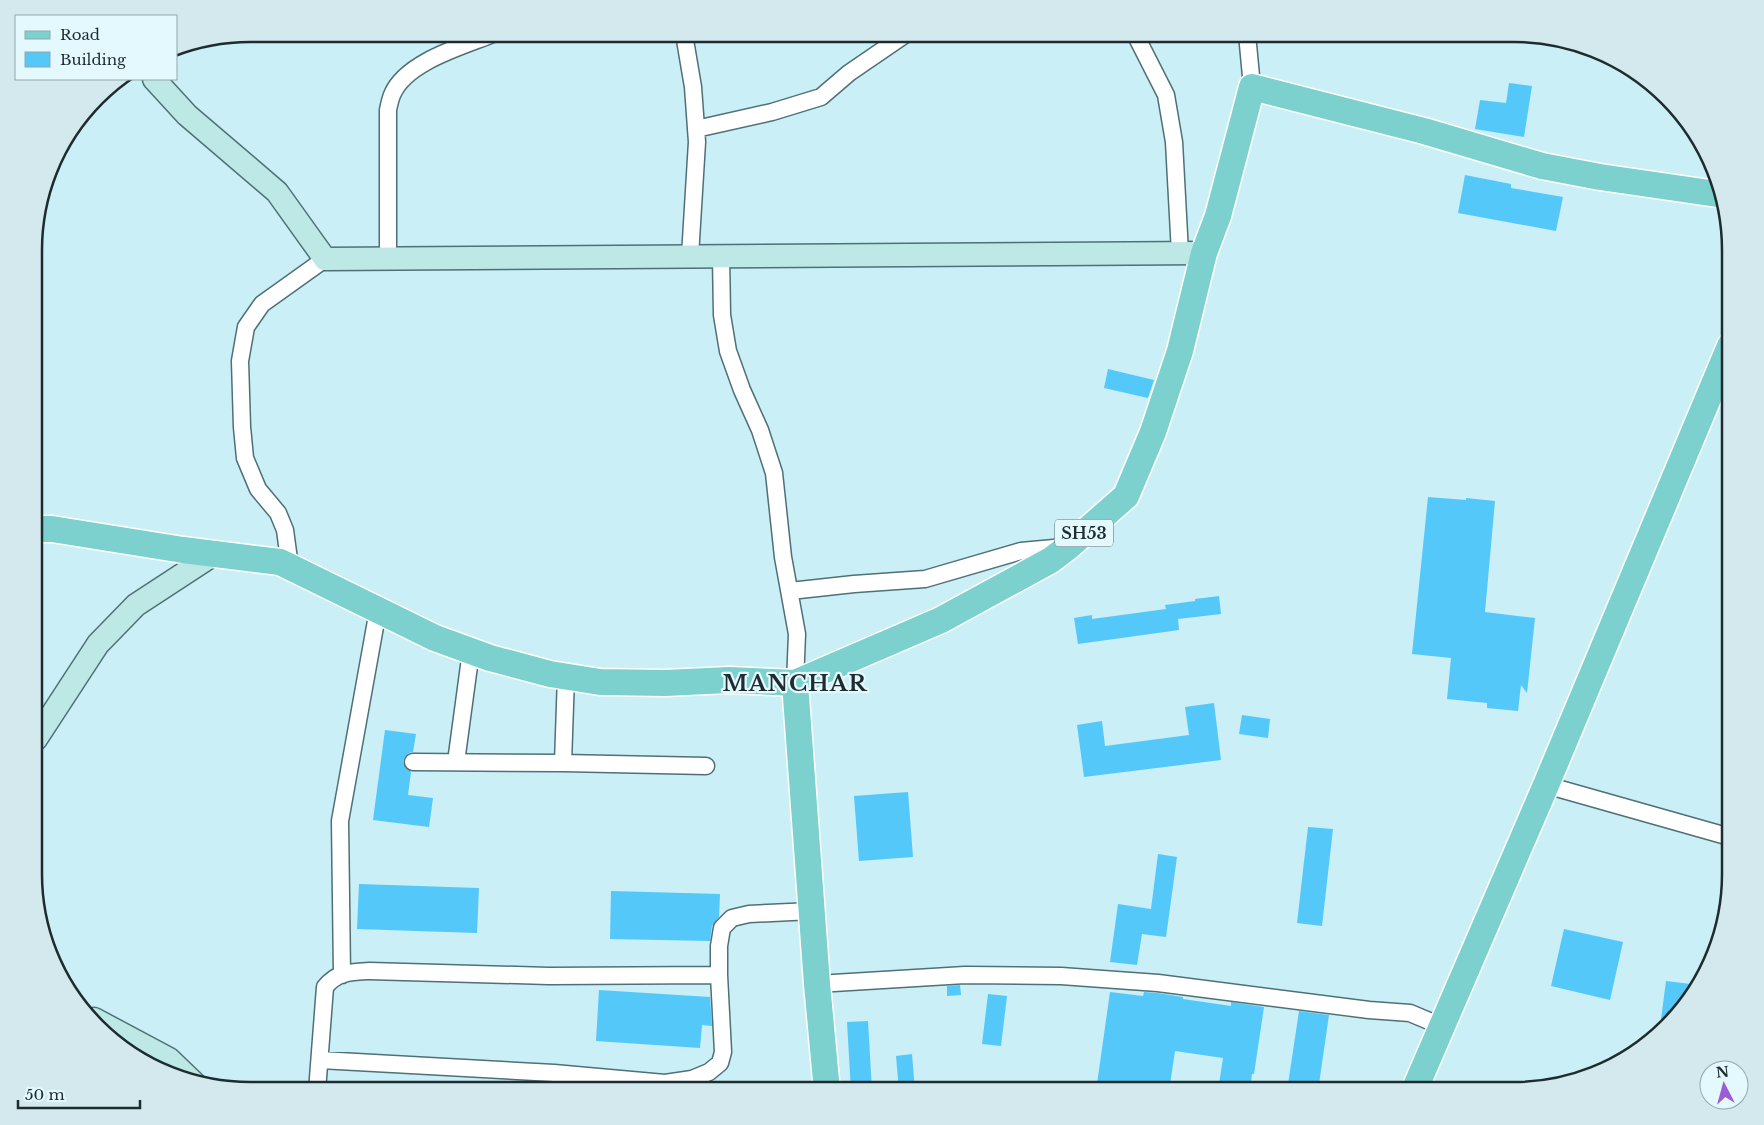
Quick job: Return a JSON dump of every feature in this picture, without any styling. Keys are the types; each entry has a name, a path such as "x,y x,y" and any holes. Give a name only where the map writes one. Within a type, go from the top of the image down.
{"main road":[{"name":"SH53","path":"42,530 280,562 435,638 499,660 566,676 600,682 665,683 729,680 795,683 942,620 1051,560 1126,496 1153,432 1180,351 1192,253 1218,216 1252,87"},
{"path":"1252,87 1424,131 1542,166 1600,177 1713,193"},
{"path":"1418,1082 1546,785 1722,365"},
{"path":"795,683 817,984 826,1082"}],"street":[{"path":"388,258 388,110 392,94 400,81 423,64 438,55 472,42"},
{"path":"685,42 693,87 697,142 690,256"},
{"path":"696,129 772,112 821,97 849,73 894,42"},
{"path":"290,567 285,530 278,513 258,489 245,458 240,361 246,327 262,304 325,259 1192,253 1166,95 1139,42"},
{"path":"1248,42 1252,87"},
{"path":"155,80 195,122 277,192 325,259"},
{"path":"720,256 722,315 728,351 742,390 760,430 774,474 783,557 796,634 795,683"},
{"path":"790,591 925,579 1022,551 1068,547"},
{"path":"42,730 98,644 136,605 214,554"},
{"path":"342,975 340,821 378,610"},
{"path":"456,762 471,651"},
{"path":"563,762 566,676"},
{"path":"412,762 563,762 706,766"},
{"path":"1546,785 1722,836"},
{"path":"672,1082 692,1079 709,1072 720,1063 722,1024 719,946 722,928 732,918 749,914 812,910"},
{"path":"318,1082 326,987 333,978 349,972 549,976 719,975"},
{"path":"817,984 965,975 1081,978 1158,983 1369,1010 1410,1013 1441,1026"},
{"path":"108,1026 169,1059 180,1070"},
{"path":"320,1060 554,1073 654,1082"}],"building":[{"path":"1509,83 1532,86 1524,137 1475,129 1480,100 1506,103"},
{"path":"1465,175 1511,184 1511,188 1563,197 1556,231 1458,213"},
{"path":"1108,369 1154,380 1148,398 1104,388"},
{"path":"1428,497 1495,501 1485,612 1535,618 1527,693 1521,685 1518,711 1487,708 1487,703 1447,699 1451,658 1412,654"},
{"path":"1219,596 1221,614 1178,619 1179,630 1078,644 1074,618 1092,615 1092,619 1166,609 1165,605"},
{"path":"1214,703 1221,760 1084,777 1077,725 1102,721 1105,746 1189,735 1185,707"},
{"path":"1242,715 1270,719 1268,738 1239,734"},
{"path":"385,730 416,734 413,752 405,757 403,762 405,767 411,772 408,795 433,798 429,827 373,820"},
{"path":"908,792 913,857 859,861 854,796"},
{"path":"1308,827 1333,829 1322,926 1297,923"},
{"path":"1158,854 1177,857 1166,937 1142,934 1137,965 1110,962 1118,904 1151,909"},
{"path":"359,884 479,888 477,933 357,929"},
{"path":"611,891 720,894 719,917 712,926 710,941 610,939"},
{"path":"1564,929 1623,942 1610,1000 1551,986"},
{"path":"1666,981 1690,984 1679,1001 1661,1022"},
{"path":"960,985 961,995 947,996 947,986"},
{"path":"599,990 710,997 712,1026 702,1025 700,1048 596,1041"},
{"path":"1110,992 1143,996 1144,992 1157,993 1231,1006 1231,1002 1264,1007 1254,1074 1252,1074 1251,1082 1219,1082 1223,1058 1175,1051 1170,1082 1097,1082"},
{"path":"988,994 1007,996 1001,1046 982,1044"},
{"path":"1299,1011 1329,1015 1319,1082 1288,1082"},
{"path":"868,1021 871,1082 850,1082 847,1022"},
{"path":"912,1054 914,1082 898,1082 896,1056"}],"district":[{"name":"MANCHAR","path":"795,683"}]}
